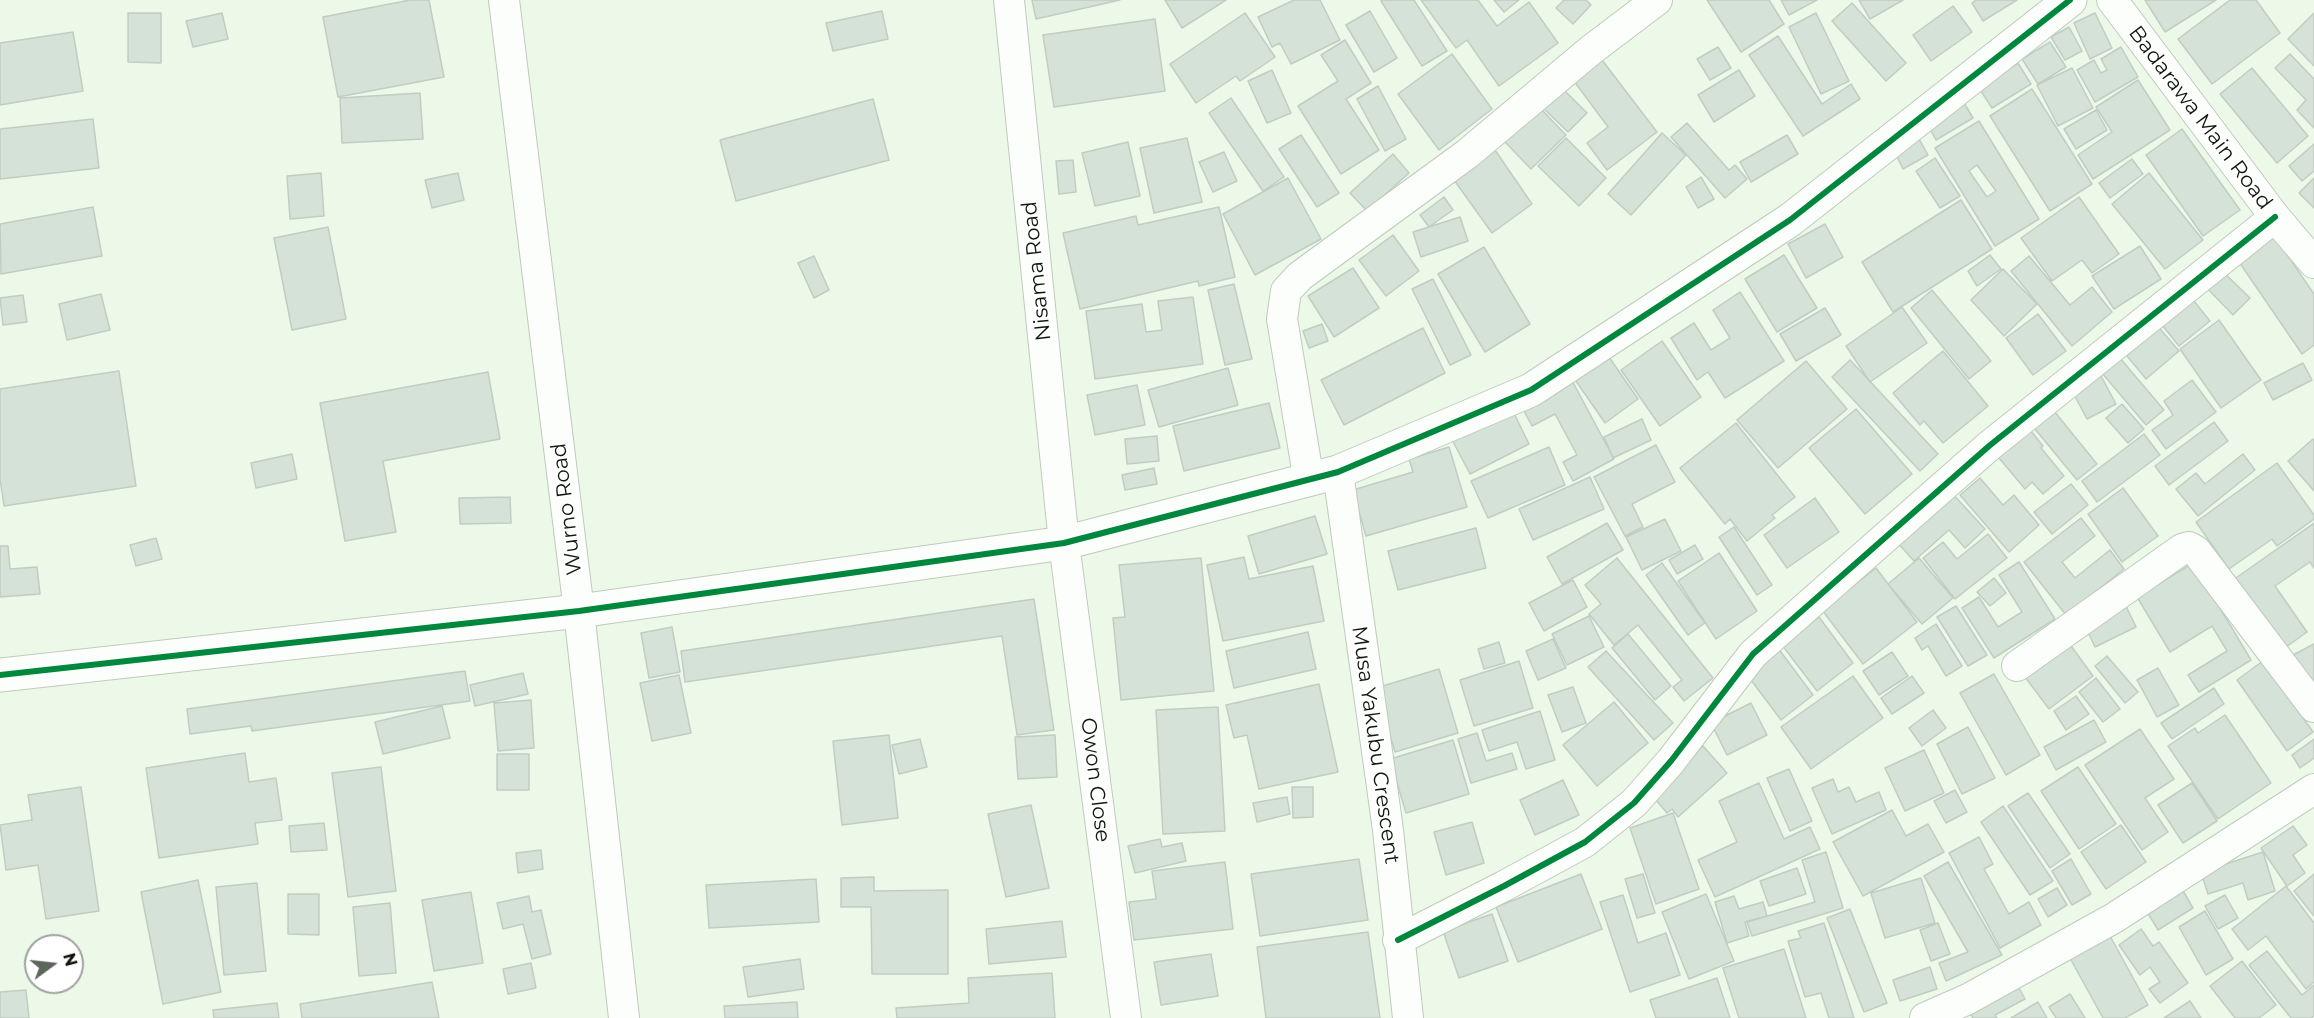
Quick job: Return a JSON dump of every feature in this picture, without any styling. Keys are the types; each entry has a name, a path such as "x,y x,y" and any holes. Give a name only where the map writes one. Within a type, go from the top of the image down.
{"street":[{"name":"Wurno Road","path":"504,0 579,611 624,1018"},
{"name":"Nisama Road","path":"1009,0 1064,543"},
{"name":"Musa Yakubu Crescent","path":"1407,1018 1388,830 1324,476 1282,319 1286,291 1300,276 1467,154 1591,50 1657,0"},
{"path":"0,675 579,611 1064,543 1324,476 1531,390 1790,220 2070,0"},
{"name":"Badarawa Main Road","path":"2112,0 2275,217 2314,263"},
{"path":"1398,940 1585,842 1634,803 1671,761 1753,654 1989,446 2275,217"},
{"name":"Owon Close","path":"1064,543 1126,1018"},
{"path":"2017,666 2182,549 2189,547 2196,551 2314,707"},
{"path":"1925,1018 1968,999 2114,918 2314,789"}],"building":[{"path":"410,0 429,0 444,77 338,97 323,17"},
{"path":"1032,0 1120,0 1036,19"},
{"path":"1165,0 1226,0 1182,28"},
{"path":"1294,0 1320,0 1340,40 1291,64 1280,43 1272,47 1258,17"},
{"path":"1414,0 1447,51 1422,66 1381,1"},
{"path":"1421,0 1478,0 1497,26 1529,2 1558,43 1499,86 1467,40 1456,48"},
{"path":"1494,0 1519,0 1504,12"},
{"path":"1564,0 1586,0 1591,5 1573,24 1556,8"},
{"path":"1707,0 1769,0 1784,24 1741,52"},
{"path":"1781,0 1817,0 1789,15"},
{"path":"1859,0 1903,0 1870,19"},
{"path":"1976,0 2017,0 1983,21 1972,3"},
{"path":"2145,0 2216,0 2165,32"},
{"path":"2230,0 2256,0 2280,33 2212,84 2178,39"},
{"path":"1852,3 1906,63 1886,81 1832,21"},
{"path":"1953,6 1972,32 1931,61 1913,35"},
{"path":"882,11 888,39 833,51 826,23"},
{"path":"1370,11 1397,58 1374,72 1346,25"},
{"path":"128,13 161,13 161,63 128,62"},
{"path":"222,13 228,39 193,47 186,21"},
{"path":"1245,13 1275,57 1240,81 1236,76 1196,103 1170,64"},
{"path":"1816,13 1849,81 1821,94 1789,27"},
{"path":"2095,13 2112,48 2090,59 2074,23"},
{"path":"2314,13 2314,66 2288,39"},
{"path":"1155,19 1165,91 1054,107 1043,35"},
{"path":"2069,27 2082,51 2065,60 2051,37"},
{"path":"73,32 83,91 0,105 0,43"},
{"path":"1778,36 1822,104 1851,84 1860,99 1803,136 1749,55"},
{"path":"1345,40 1371,83 1346,99 1379,150 1341,174 1298,106 1338,81 1321,55"},
{"path":"2050,42 2066,67 2038,84 2022,59"},
{"path":"1718,47 1731,68 1710,80 1697,59"},
{"path":"2121,47 2138,77 2095,102 2077,70 2094,60 2101,73 2107,70 2101,59"},
{"path":"1452,54 1492,109 1439,150 1398,94"},
{"path":"2290,54 2314,79 2314,128 2297,110 2306,100 2275,68"},
{"path":"1599,56 1657,132 1607,170 1587,143 1608,127 1571,77"},
{"path":"2018,63 2031,84 1992,108 1979,88"},
{"path":"2072,68 2093,108 2058,126 2037,85"},
{"path":"2252,68 2308,136 2277,163 2220,94"},
{"path":"1272,70 1291,113 1267,123 1248,81"},
{"path":"1739,70 1755,96 1714,122 1698,95"},
{"path":"2138,80 2170,130 2093,179 2078,155 2112,132 2096,107"},
{"path":"1378,86 1406,139 1385,151 1357,99"},
{"path":"1561,87 1587,113 1568,132 1542,107"},
{"path":"2032,89 2092,184 2050,211 1990,116"},
{"path":"420,93 423,139 342,143 340,98"},
{"path":"1960,96 1973,118 1936,140 1924,118"},
{"path":"1231,98 1284,177 1263,191 1209,113"},
{"path":"873,99 889,160 736,201 720,140"},
{"path":"1539,107 1566,135 1531,169 1504,141"},
{"path":"2096,110 2107,130 2076,149 2064,129"},
{"path":"93,119 99,168 0,179 0,129"},
{"path":"1979,121 2039,219 1995,246 1935,148","holes":["1977,165 1996,191 1987,197 1969,171"]},
{"path":"1687,123 1729,170 1735,165 1747,179 1725,198 1671,137"},
{"path":"2182,129 2240,210 2203,236 2146,155"},
{"path":"1662,133 1686,155 1631,215 1608,194"},
{"path":"1301,135 1339,193 1317,207 1279,149"},
{"path":"1787,135 1798,154 1751,182 1740,162"},
{"path":"1917,135 1928,155 1903,169 1892,147"},
{"path":"1187,138 1202,202 1154,213 1140,148"},
{"path":"1566,138 1606,178 1579,206 1538,166"},
{"path":"1128,142 1140,196 1095,206 1082,153"},
{"path":"2314,144 2314,171 2302,181 2289,166"},
{"path":"1495,150 1532,204 1492,233 1454,180"},
{"path":"1224,152 1237,181 1213,192 1199,162"},
{"path":"1393,154 1409,173 1367,211 1350,193"},
{"path":"1935,158 1960,196 1940,208 1916,171"},
{"path":"2132,159 2143,174 2110,198 2099,183"},
{"path":"1073,160 1076,192 1059,194 1056,161"},
{"path":"321,173 324,216 290,219 287,176"},
{"path":"458,173 464,200 432,208 425,180"},
{"path":"2149,173 2203,240 2165,269 2112,204"},
{"path":"1701,177 1714,199 1698,208 1686,187"},
{"path":"1288,178 1321,239 1255,275 1223,214"},
{"path":"2314,178 2314,208 2299,193"},
{"path":"1444,197 1453,210 1429,227 1420,215"},
{"path":"2079,197 2119,254 2092,273 2082,260 2052,281 2021,238"},
{"path":"1961,200 1992,249 1893,312 1862,262"},
{"path":"93,207 102,256 1,274 0,224"},
{"path":"1219,207 1235,277 1199,286 1198,281 1080,309 1063,233 1136,216 1138,225"},
{"path":"1460,217 1468,241 1421,257 1413,232"},
{"path":"1825,224 1843,257 1806,278 1788,244"},
{"path":"328,227 346,319 292,330 274,238"},
{"path":"2271,231 2314,294 2314,345 2302,354 2235,256"},
{"path":"1393,235 1419,271 1386,296 1359,260"},
{"path":"2140,246 2161,279 2114,309 2092,276"},
{"path":"1484,247 1530,324 1485,352 1438,274"},
{"path":"1784,255 1817,308 1777,332 1745,279"},
{"path":"1990,255 2001,269 1977,286 1968,271"},
{"path":"814,256 829,290 814,298 798,263"},
{"path":"2029,256 2070,305 2092,287 2112,312 2072,346 2011,271"},
{"path":"2215,264 2250,298 2233,315 2199,280"},
{"path":"1353,268 1379,308 1334,337 1308,296"},
{"path":"2003,269 2037,304 2004,336 1971,300"},
{"path":"1433,279 1471,355 1450,365 1412,289"},
{"path":"1234,284 1252,359 1225,365 1208,290"},
{"path":"1932,290 1991,361 1969,379 1911,308"},
{"path":"1740,292 1784,361 1725,398 1708,372 1697,380 1671,338 1694,323 1711,350 1730,338 1713,310"},
{"path":"101,294 110,330 67,340 59,304"},
{"path":"23,295 27,322 3,325 0,298"},
{"path":"2189,295 2210,321 2179,346 2158,320"},
{"path":"1193,297 1203,364 1095,379 1086,311 1142,304 1146,332 1162,330 1158,301"},
{"path":"1902,307 1927,343 1870,382 1846,346"},
{"path":"1825,308 1841,335 1796,361 1780,334"},
{"path":"2038,314 2066,351 2033,375 2006,338"},
{"path":"2150,317 2179,351 2146,379 2118,345"},
{"path":"2219,320 2261,380 2221,408 2180,349"},
{"path":"1322,324 1328,341 1309,348 1303,331"},
{"path":"1423,328 1445,373 1344,425 1321,380"},
{"path":"1662,341 1701,397 1660,426 1621,370"},
{"path":"1602,347 1638,399 1605,423 1569,371"},
{"path":"1943,351 1988,406 1943,443 1924,421 1920,425 1893,393"},
{"path":"2114,351 2164,410 2146,425 2096,366"},
{"path":"1850,360 1938,454 1920,471 1832,377"},
{"path":"1806,361 1847,409 1778,468 1737,420"},
{"path":"2303,363 2312,380 2273,400 2264,383"},
{"path":"1228,368 1238,405 1159,427 1148,390"},
{"path":"119,371 136,486 4,506 0,479 0,389"},
{"path":"488,372 500,439 383,461 396,532 345,541 320,403"},
{"path":"2099,372 2116,404 2087,419 2070,387"},
{"path":"1568,373 1614,459 1573,481 1563,462 1577,455 1555,414 1532,426 1518,400"},
{"path":"2192,380 2216,412 2166,449 2152,430 2173,415 2164,401"},
{"path":"1137,385 1145,425 1095,435 1087,395"},
{"path":"1269,403 1280,448 1184,471 1173,426"},
{"path":"2122,404 2144,429 2128,443 2106,418"},
{"path":"1510,405 1529,444 1470,474 1450,436"},
{"path":"2050,406 2097,464 2077,480 2030,423"},
{"path":"1856,409 1912,474 1865,514 1809,448"},
{"path":"1642,419 1651,440 1613,458 1604,437"},
{"path":"2214,422 2228,441 2169,485 2155,466"},
{"path":"1736,423 1795,497 1772,515 1775,518 1747,541 1730,519 1725,524 1680,468"},
{"path":"2026,425 2064,476 2043,494 2032,482 2025,489 1994,452"},
{"path":"2144,434 2160,455 2097,502 2082,481"},
{"path":"1157,436 1159,461 1127,464 1125,439"},
{"path":"2313,439 2314,441 2314,491 2288,461"},
{"path":"1656,445 1675,482 1632,504 1643,527 1625,536 1594,477"},
{"path":"1449,447 1467,507 1366,536 1353,490 1413,472 1409,459"},
{"path":"1549,447 1565,485 1488,518 1471,481"},
{"path":"292,454 297,479 256,488 251,463"},
{"path":"2243,454 2255,470 2198,516 2176,489 2196,473 2205,484"},
{"path":"2277,463 2314,515 2314,519 2277,546 2272,539 2229,569 2196,522"},
{"path":"1154,468 1157,484 1125,490 1122,475"},
{"path":"1590,477 1604,509 1533,540 1519,509"},
{"path":"1980,478 2003,505 2014,495 2039,525 2009,552 1960,495"},
{"path":"2071,484 2088,505 2052,534 2034,512"},
{"path":"2123,488 2158,536 2122,562 2088,514"},
{"path":"1950,491 1985,529 1965,548 1949,530 1914,561 1895,540"},
{"path":"510,497 511,523 460,524 459,498"},
{"path":"1815,498 1839,532 1787,568 1764,535"},
{"path":"1315,516 1327,554 1259,574 1248,536"},
{"path":"2081,518 2095,536 2062,562 2075,578 2110,550 2124,569 2066,615 2024,562"},
{"path":"1665,519 1681,551 1642,570 1626,537"},
{"path":"1607,523 1623,550 1562,584 1547,557"},
{"path":"2314,523 2314,568 2310,562 2275,586 2307,632 2282,650 2233,580"},
{"path":"1734,527 1772,585 1757,595 1719,537"},
{"path":"1476,528 1486,568 1398,590 1388,551"},
{"path":"1988,534 2007,558 1955,599 1923,558 1943,542 1957,559"},
{"path":"156,538 162,559 136,566 130,545"},
{"path":"1695,545 1703,559 1677,574 1669,560"},
{"path":"0,546 8,546 10,569 37,567 40,594 0,597"},
{"path":"1719,553 1757,611 1716,639 1678,581"},
{"path":"1244,557 1249,579 1313,566 1324,621 1223,641 1207,565"},
{"path":"1201,558 1214,691 1121,700 1113,618 1125,617 1119,565"},
{"path":"1617,558 1713,678 1684,701 1673,687 1682,680 1638,625 1614,645 1589,614 1601,604 1585,585"},
{"path":"1919,558 1953,598 1922,624 1888,584"},
{"path":"2019,562 2055,619 1994,658 1962,608 1979,597 1998,627 2022,612 1999,575"},
{"path":"1662,563 1705,623 1688,635 1646,575"},
{"path":"2193,563 2251,660 2199,692 2188,675 2227,651 2212,626 2170,652 2137,597"},
{"path":"1876,568 1917,622 1863,664 1822,610"},
{"path":"1994,578 2006,593 1990,606 1977,592"},
{"path":"1573,580 1587,607 1544,631 1529,603"},
{"path":"1034,599 1054,730 1017,735 1002,636 685,682 681,651"},
{"path":"1956,606 1987,655 1968,666 1937,617"},
{"path":"2126,606 2136,627 2095,647 2085,626"},
{"path":"1589,616 1604,647 1567,665 1552,634"},
{"path":"1819,617 1853,663 1817,691 1782,645"},
{"path":"1936,624 1962,666 1946,676 1928,646 1922,650 1915,638"},
{"path":"672,627 680,672 649,678 641,633"},
{"path":"1308,632 1316,669 1234,688 1226,651"},
{"path":"1628,634 1671,686 1655,700 1612,648"},
{"path":"1553,639 1566,668 1538,680 1526,651"},
{"path":"2066,639 2093,676 2049,709 2022,673"},
{"path":"1499,642 1505,663 1484,669 1478,649"},
{"path":"1775,644 1813,695 1781,720 1748,676"},
{"path":"2314,644 2314,694 2293,655"},
{"path":"1606,651 1673,723 1654,740 1588,667"},
{"path":"1892,652 1908,676 1879,695 1863,671"},
{"path":"2107,656 2138,692 2125,703 2095,666"},
{"path":"1519,661 1533,708 1474,726 1460,680"},
{"path":"2263,661 2313,732 2287,751 2237,680"},
{"path":"2158,668 2179,705 2157,717 2137,680"},
{"path":"1439,669 1458,733 1395,752 1376,688"},
{"path":"465,671 470,701 252,731 251,726 190,734 187,709"},
{"path":"523,673 528,694 475,706 470,685"},
{"path":"1994,674 2040,755 2006,775 1960,693"},
{"path":"679,675 691,733 652,741 640,683"},
{"path":"1853,676 1883,718 1811,769 1781,727"},
{"path":"1912,676 1924,693 1892,714 1881,698"},
{"path":"2096,678 2120,709 2103,722 2079,692"},
{"path":"1319,684 1338,772 1259,789 1247,735 1234,738 1226,705"},
{"path":"1573,687 1586,723 1562,732 1548,695"},
{"path":"2214,688 2224,704 2172,739 2161,723"},
{"path":"2076,696 2089,714 2066,730 2054,711"},
{"path":"531,700 534,748 498,751 494,703"},
{"path":"1614,702 1648,743 1597,786 1563,745"},
{"path":"1751,703 1767,735 1727,755 1711,723"},
{"path":"442,706 450,738 383,754 375,722"},
{"path":"1218,707 1225,831 1163,834 1156,710"},
{"path":"1933,710 1946,728 1922,746 1909,728"},
{"path":"1540,711 1555,760 1526,769 1517,742 1489,751 1482,730"},
{"path":"2225,715 2271,783 2218,819 2168,746 2195,728 2198,733"},
{"path":"2094,720 2106,742 2056,770 2044,747"},
{"path":"1968,727 1995,778 1962,794 1937,744"},
{"path":"2140,729 2174,779 2145,798 2168,832 2142,850 2085,765"},
{"path":"1477,733 1486,761 1512,753 1517,769 1471,783 1458,739"},
{"path":"889,735 898,818 842,825 833,741"},
{"path":"1055,735 1057,777 1018,779 1015,737"},
{"path":"920,739 927,767 899,774 892,745"},
{"path":"2314,739 2314,758 2300,768 2292,755"},
{"path":"1453,740 1469,794 1406,813 1390,759"},
{"path":"1703,746 1727,773 1678,817 1672,809 1667,813 1650,793"},
{"path":"1924,750 1944,793 1905,811 1885,768"},
{"path":"245,753 249,782 276,778 282,820 255,823 258,844 159,858 146,768"},
{"path":"497,754 529,754 529,790 497,790"},
{"path":"381,767 396,891 348,897 332,773"},
{"path":"2078,767 2116,824 2079,849 2041,791"},
{"path":"1789,769 1812,821 1790,831 1767,778"},
{"path":"1833,779 1838,792 1849,787 1856,802 1879,792 1886,810 1832,834 1812,788"},
{"path":"1563,780 1579,815 1535,835 1520,800"},
{"path":"1759,783 1784,839 1810,827 1820,849 1715,897 1698,860 1737,842 1719,801"},
{"path":"2192,783 2217,821 2183,843 2158,805"},
{"path":"81,787 99,911 46,919 38,865 6,870 0,825 32,820 28,795"},
{"path":"1292,787 1313,787 1313,817 1293,818"},
{"path":"1955,790 1967,812 1946,823 1934,801"},
{"path":"2028,793 2070,854 2050,868 2008,806"},
{"path":"1287,797 1290,814 1257,822 1253,803"},
{"path":"1031,805 1049,888 1006,897 988,814"},
{"path":"2003,806 2053,881 2030,895 1981,822"},
{"path":"1892,810 1906,836 1928,824 1944,852 1863,896 1833,842"},
{"path":"1673,813 1699,889 1656,904 1630,828"},
{"path":"1472,822 1484,863 1446,875 1434,832"},
{"path":"324,823 327,850 291,852 289,826"},
{"path":"2121,825 2146,862 2106,889 2081,852"},
{"path":"2293,826 2307,845 2293,855 2305,873 2287,886 2261,848"},
{"path":"1979,837 1993,864 1984,869 2009,914 2029,902 2041,925 2000,948 1949,853"},
{"path":"1160,839 1162,847 1182,843 1186,861 1135,873 1128,846"},
{"path":"541,850 543,869 518,873 516,853"},
{"path":"1826,852 1843,908 1752,936 1747,922 1815,902 1802,860"},
{"path":"2263,852 2275,891 2248,900 2243,883 2208,894 2201,872"},
{"path":"1359,859 1368,920 1260,936 1251,874"},
{"path":"2071,859 2091,894 2072,905 2052,871"},
{"path":"1225,862 1233,929 1134,940 1129,902 1156,899 1152,871"},
{"path":"1948,862 2002,955 1946,981 1939,963 1968,952 1924,876"},
{"path":"1797,868 1806,894 1769,906 1760,881"},
{"path":"1581,874 1602,929 1518,962 1496,907"},
{"path":"1643,874 1655,913 1637,918 1625,879"},
{"path":"2314,874 2314,916 2294,891"},
{"path":"874,877 874,891 948,890 948,974 872,974 871,907 841,907 841,878"},
{"path":"1921,878 1935,923 1885,938 1871,893"},
{"path":"816,879 819,922 709,928 706,885"},
{"path":"198,880 221,992 163,1004 141,892"},
{"path":"257,883 266,971 224,975 216,887"},
{"path":"2286,886 2314,923 2314,982 2306,989 2266,936 2248,950 2232,929"},
{"path":"2057,888 2067,905 2048,917 2038,899"},
{"path":"2182,889 2193,908 2158,930 2146,910"},
{"path":"471,892 483,963 434,971 422,900"},
{"path":"288,894 319,894 319,935 288,934"},
{"path":"1706,894 1734,961 1689,979 1662,912"},
{"path":"1623,895 1638,943 1666,933 1680,975 1630,992 1600,902"},
{"path":"2225,895 2238,918 2218,929 2205,906"},
{"path":"529,896 532,912 541,910 551,954 532,959 523,924 503,929 497,903"},
{"path":"1734,896 1739,909 1763,902 1767,916 1745,922 1749,936 1727,943 1715,902"},
{"path":"390,903 396,973 359,976 353,907"},
{"path":"1850,909 1887,1003 1864,1012 1827,918"},
{"path":"2205,911 2233,959 2206,975 2179,927"},
{"path":"1492,914 1508,961 1459,978 1443,931"},
{"path":"1062,921 1066,957 989,964 986,929"},
{"path":"1824,923 1854,1018 1829,1018 1821,993 1805,997 1788,941 1801,938 1798,931"},
{"path":"1938,923 1950,954 1931,961 1920,930"},
{"path":"2105,927 2148,1005 2125,1018 2103,1018 2065,949"},
{"path":"2141,929 2153,946 2159,942 2188,983 2160,1003 2149,989 2160,982 2150,967 2140,975 2119,945"},
{"path":"1368,932 1380,1018 1266,1018 1257,947"},
{"path":"1784,949 1806,1018 1739,1018 1723,968"},
{"path":"2267,951 2302,995 2314,985 2314,1016 2291,1018 2249,965"},
{"path":"1211,954 1218,996 1161,1005 1154,962"},
{"path":"800,959 804,989 748,997 743,967"},
{"path":"2242,961 2276,1005 2259,1018 2235,1018 2210,986"},
{"path":"531,963 536,988 508,994 503,969"},
{"path":"1930,967 1937,989 1900,1001 1893,980"},
{"path":"1052,973 1055,1018 897,1018 896,1008 969,1003 968,978"},
{"path":"1717,978 1730,1018 1656,1018 1650,1000"},
{"path":"2014,979 2025,999 1995,1015 1997,1018 1973,1018 1966,1007"},
{"path":"432,982 439,1018 302,1018 300,1004"},
{"path":"24,990 29,1018 0,1018 0,992"},
{"path":"2070,994 2085,1018 2056,1018 2049,1007"},
{"path":"2190,1001 2201,1018 2164,1018"},
{"path":"797,1002 798,1018 725,1018 724,1006"},
{"path":"2038,1002 2047,1018 2011,1018"},
{"path":"277,1003 279,1018 214,1018 213,1010"}],"cycle path":[{"path":"0,675 579,611 1064,543 1338,472 1531,390 1790,220 2070,0"},
{"path":"1398,940 1585,842 1634,803 1671,761 1753,654 1989,446 2275,217"}]}
